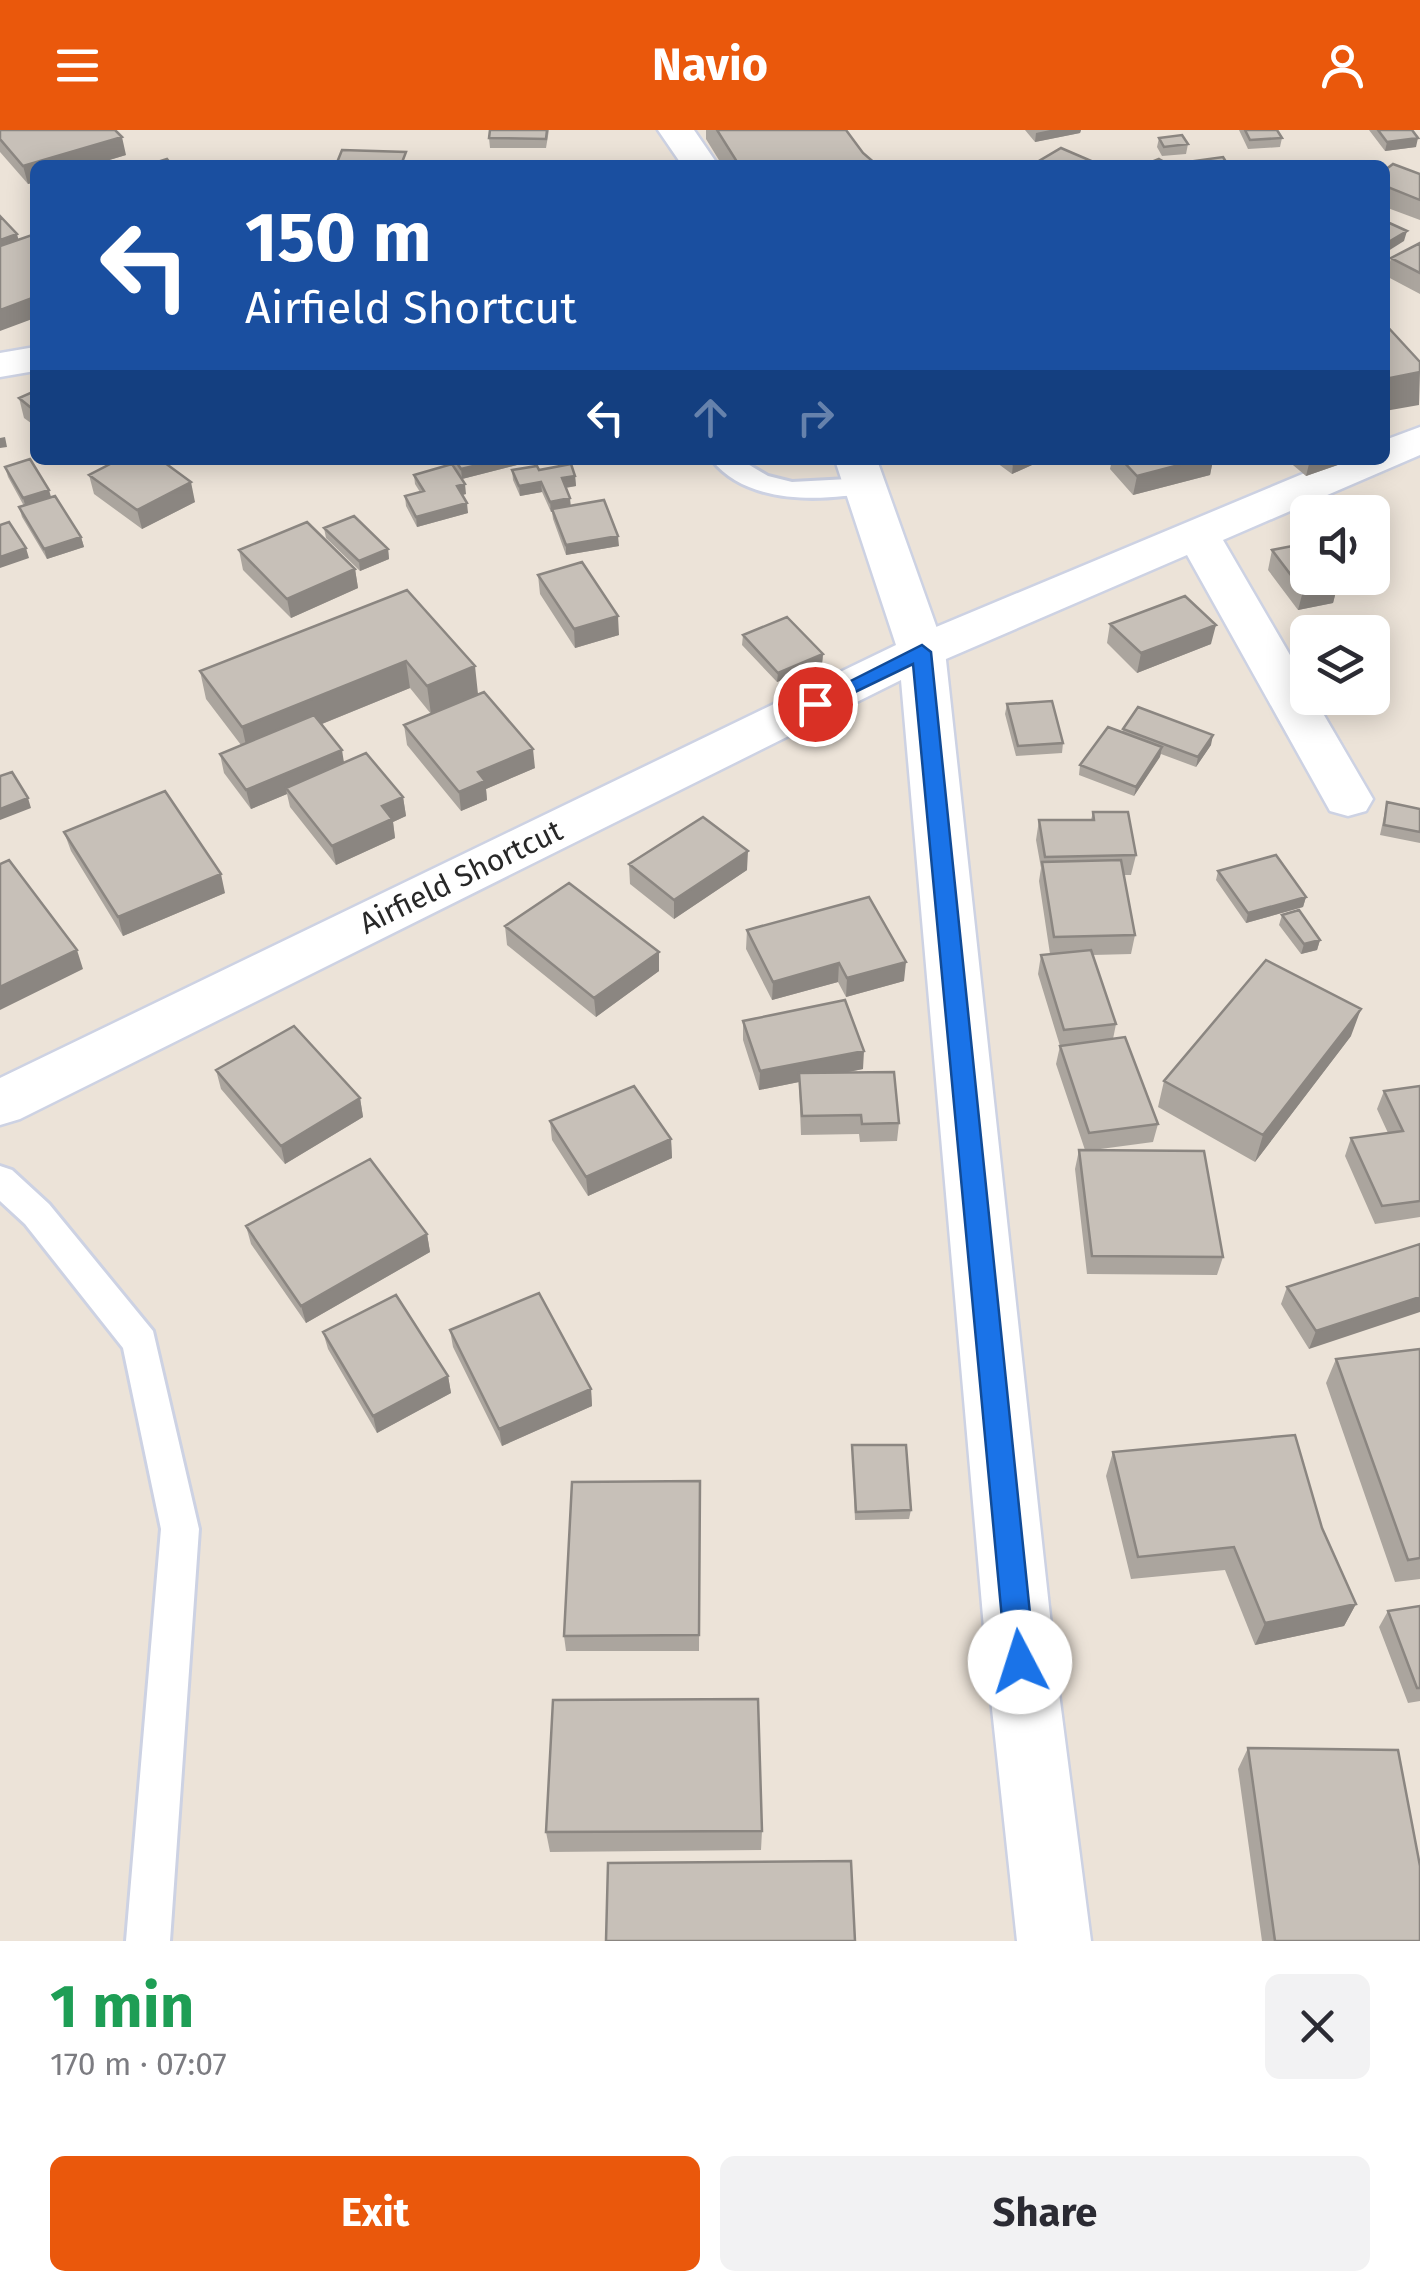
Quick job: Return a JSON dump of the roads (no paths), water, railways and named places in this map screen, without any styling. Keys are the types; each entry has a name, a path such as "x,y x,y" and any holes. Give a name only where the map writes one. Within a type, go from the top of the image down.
{"street":[{"path":"676,130 697,160"},
{"path":"0,365 30,360"},
{"path":"1390,453 1420,440"},
{"name":"Airfield Shortcut","path":"0,1103 922,652 1361,465"},
{"path":"861,473 922,652 1020,1662 1054,1941"},
{"path":"1197,534 1348,800"}],"lane":[{"path":"732,465 757,482 801,493 861,473"},
{"path":"0,1180 38,1214 140,1342 180,1529 148,1941"}]}
